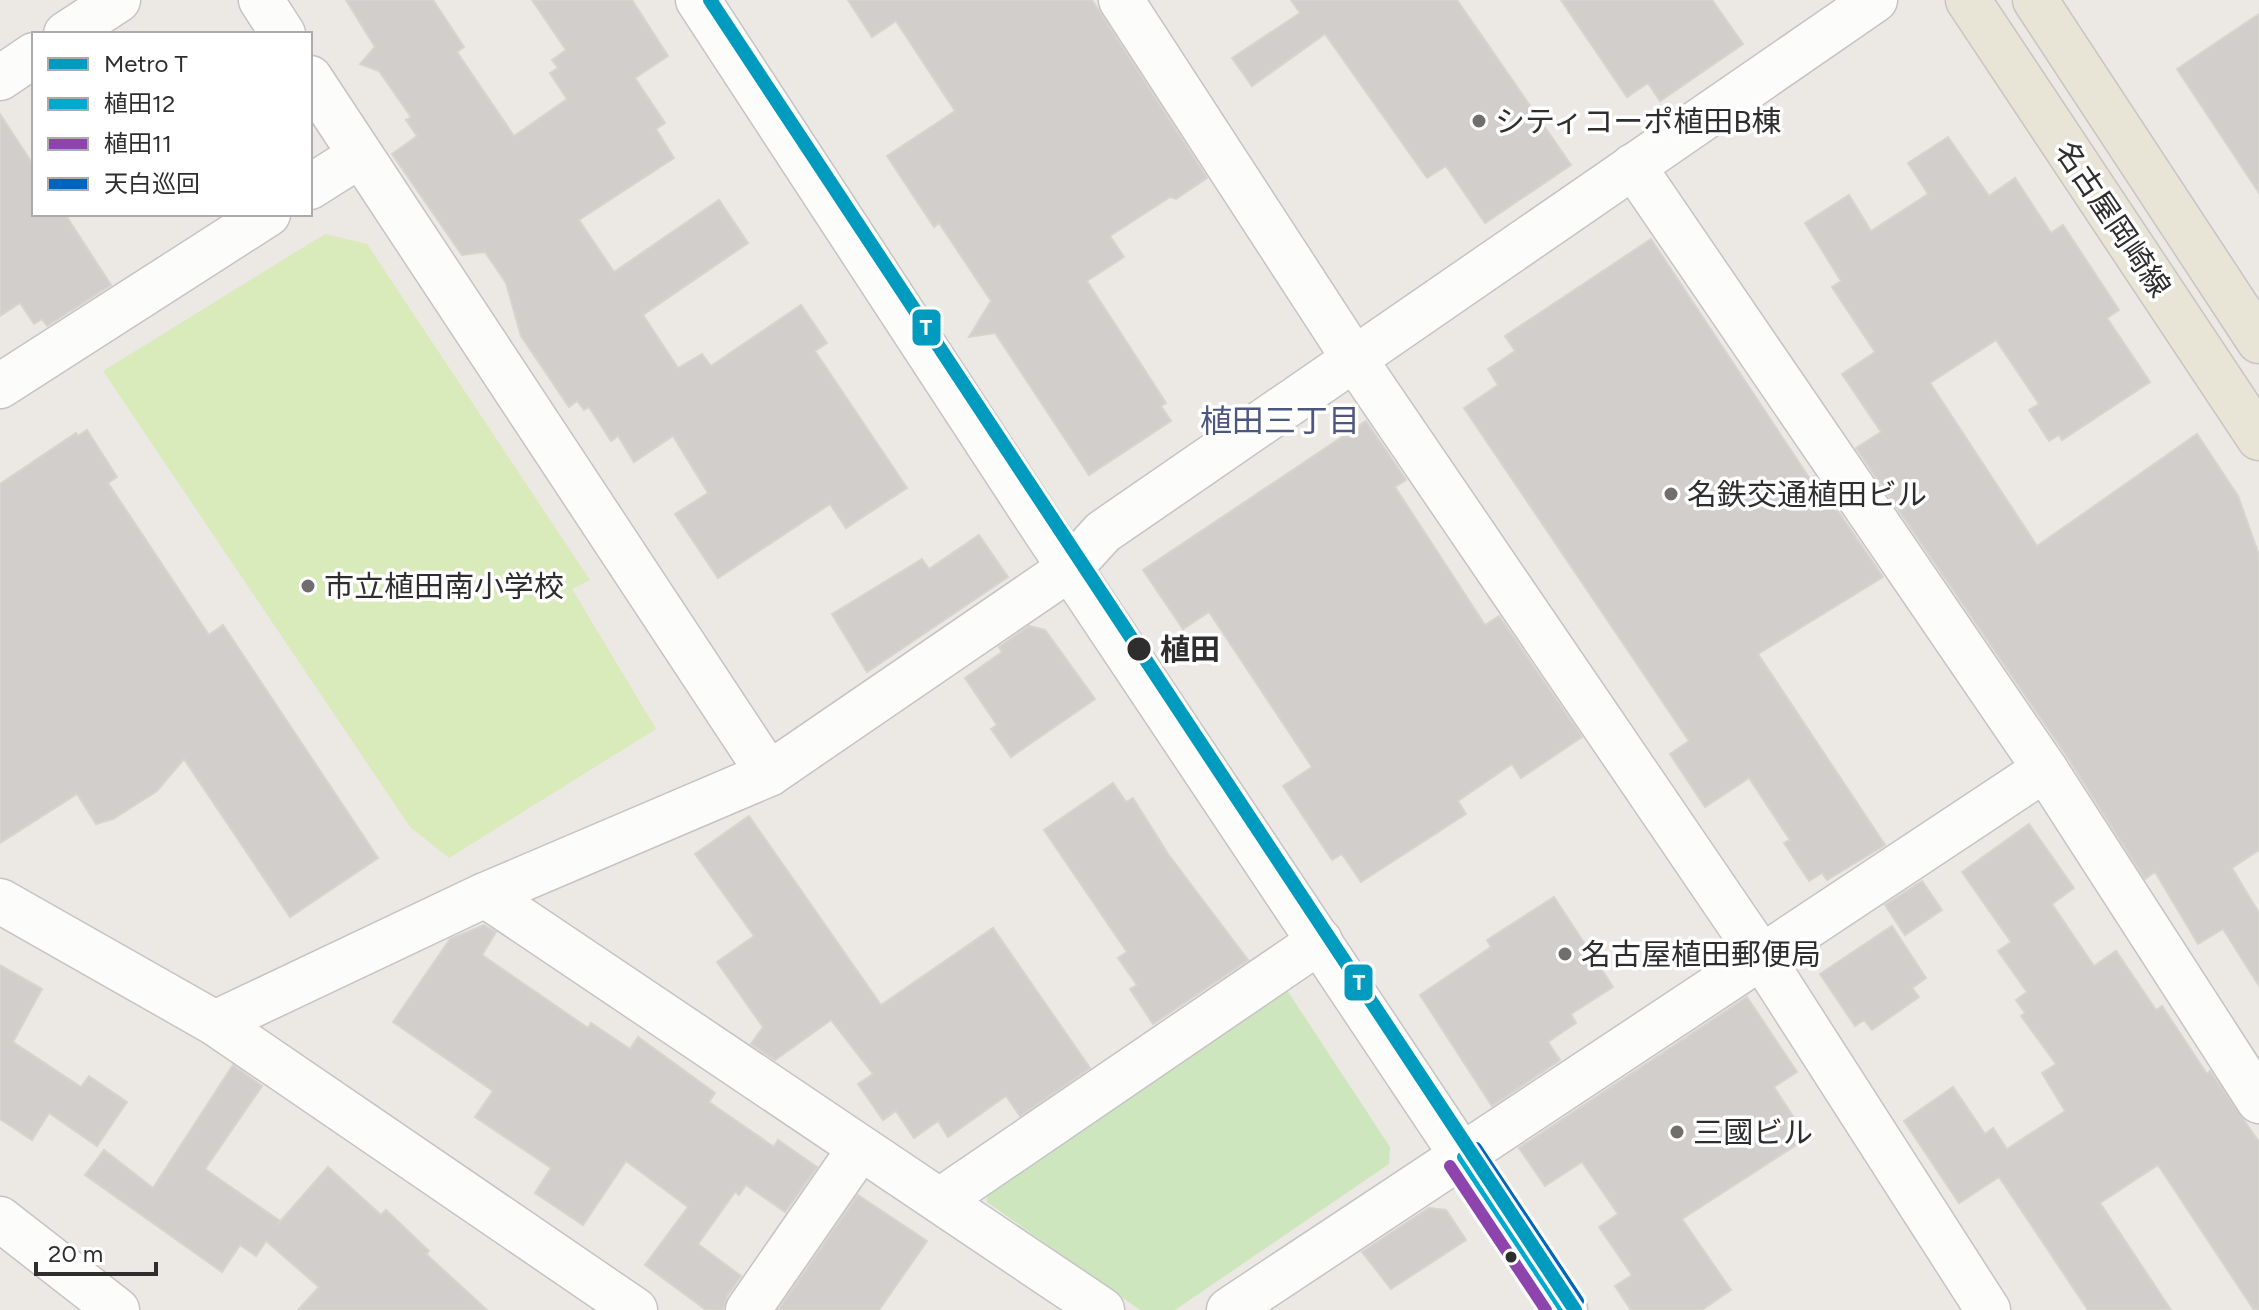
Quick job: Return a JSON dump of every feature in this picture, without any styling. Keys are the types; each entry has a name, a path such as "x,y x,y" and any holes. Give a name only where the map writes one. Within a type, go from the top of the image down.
{"main road":[{"name":"名古屋岡崎線","path":"1968,0 2259,438"},
{"name":"名古屋岡崎線","path":"2035,0 2259,341"}],"street":[{"path":"69,32 118,0"},
{"path":"261,0 282,32"},
{"path":"698,0 1070,568 1565,1310"},
{"path":"1121,0 1353,357 1761,956 1988,1310"},
{"path":"215,1023 485,895 769,774 1070,568 1103,532 1353,357 1875,0"},
{"path":"0,78 32,56"},
{"path":"312,81 769,774"},
{"path":"312,186 359,156"},
{"path":"1633,166 2045,769 2259,1101"},
{"path":"0,386 265,216"},
{"path":"1229,1310 2045,769"},
{"path":"485,895 859,1150 942,1199 1102,1310"},
{"path":"0,901 215,1023 635,1310"},
{"path":"942,1199 1320,941"},
{"path":"748,1310 859,1150"},
{"path":"0,1219 117,1310"}],"green space":[{"path":"325,234 367,244 590,580 572,589 656,729 449,858 410,827 103,371"},
{"path":"1283,984 1390,1147 1389,1164 1175,1310 1140,1310 987,1202 986,1184"}],"building":[{"path":"346,0 433,0 464,47 457,52 514,136 567,99 550,73 558,68 552,60 566,50 532,0 632,0 668,56 635,78 665,123 656,129 674,158 579,220 614,272 719,200 748,243 643,315 678,368 702,354 711,366 801,305 827,343 815,351 907,488 846,528 830,504 718,578 675,514 708,493 673,436 634,462 618,436 611,441 589,407 584,410 577,401 569,407 521,336 506,283 485,252 462,255 392,154 417,136 406,120 411,117 379,71 360,64 375,47"},
{"path":"848,0 1092,0 1207,178 1176,199 1170,197 1110,236 1124,257 1087,281 1166,403 1161,406 1171,421 1089,475 995,333 969,337 991,301 939,223 934,227 887,156 955,111 896,21 872,37"},
{"name":"シティコーポ植田B棟","path":"1291,0 1457,0 1571,165 1485,223 1446,166 1427,178 1325,34 1252,86 1232,58 1300,13"},
{"path":"1561,0 1712,0 1743,44 1660,101 1648,83 1627,97"},
{"path":"2259,14 2259,193 2177,69"},
{"path":"0,114 32,163 32,216 66,216 111,285 47,326 42,319 34,324 20,303 0,316"},
{"path":"1948,137 1989,196 2015,178 2051,233 2063,225 2119,310 2107,318 2150,382 2062,440 2059,435 2049,441 2029,410 2039,404 1996,340 1930,383 2037,546 2197,434 2238,496 2259,555 2259,850 2232,868 2259,913 2259,986 2223,929 2198,944 2155,872 2145,879 2066,755 1856,448 1881,432 1842,374 1875,352 1832,287 1841,281 1805,223 1849,195 1871,231 1928,194 1908,163"},
{"name":"名鉄交通植田ビル","path":"1651,239 1810,479 1814,476 1883,577 1758,654 1885,845 1827,880 1822,873 1809,881 1784,843 1790,840 1749,778 1705,807 1670,754 1689,741 1464,408 1498,385 1488,369 1515,351 1505,336"},
{"path":"1366,421 1406,480 1395,487 1485,625 1499,616 1582,737 1521,778 1512,764 1458,801 1466,814 1361,882 1342,854 1332,860 1283,786 1312,767 1209,612 1183,629 1143,570"},
{"path":"87,430 117,477 108,483 209,635 223,625 378,858 290,917 184,759 157,791 113,819 96,824 77,794 0,843 0,484 76,433 78,436"},
{"path":"979,535 1008,577 867,672 832,614 922,559 929,569"},
{"path":"1029,626 1045,630 1095,699 1011,757 991,729 997,725 965,678 1002,652 999,647"},
{"path":"1113,783 1126,802 1133,798 1168,854 1248,960 1153,1024 1130,989 1137,985 1118,958 1127,952 1044,830"},
{"path":"749,816 881,1005 993,928 1090,1068 1020,1116 1006,1096 948,1137 938,1121 914,1138 896,1111 883,1120 858,1084 873,1074 831,1020 775,1060 751,1044 763,1027 717,962 754,936 695,854"},
{"path":"2029,824 2074,888 2052,904 2094,966 2116,951 2156,1010 2162,1006 2207,1074 2210,1071 2259,1142 2259,1310 2254,1310 2158,1165 2100,1203 2171,1310 2088,1310 1999,1177 1959,1203 1904,1121 1953,1087 1985,1134 1993,1128 2007,1149 2065,1111 2042,1073 2056,1064 2021,1016 2025,1013 2016,1000 2027,992 1998,951 2011,942 1962,872"},
{"path":"1922,881 1942,910 1905,935 1885,905"},
{"path":"1554,897 1613,987 1571,1014 1576,1023 1548,1042 1560,1060 1492,1106 1420,995 1491,947 1487,940"},
{"path":"484,925 496,932 482,955 588,1028 591,1023 630,1049 638,1037 715,1093 709,1102 774,1147 778,1140 817,1167 785,1212 746,1185 739,1195 735,1192 698,1244 741,1276 727,1296 723,1310 706,1310 645,1265 688,1207 626,1161 583,1225 535,1193 551,1168 475,1117 493,1091 393,1022 450,939"},
{"path":"1892,926 1926,978 1912,988 1919,997 1872,1030 1864,1020 1855,1026 1820,974"},
{"path":"0,965 42,989 13,1042 81,1087 89,1076 127,1102 97,1146 49,1113 32,1140 0,1119"},
{"name":"三國ビル","path":"1747,997 1797,1072 1774,1087 1807,1138 1682,1219 1731,1290 1702,1310 1631,1310 1615,1286 1632,1275 1599,1227 1618,1214 1582,1162 1545,1186 1519,1148"},
{"path":"233,1065 262,1086 205,1169 280,1221 277,1225 328,1167 381,1215 386,1210 429,1251 426,1254 487,1310 298,1310 319,1287 266,1241 256,1256 240,1245 222,1272 85,1175 104,1150 153,1188"},
{"path":"858,1195 927,1241 879,1310 778,1310"},
{"path":"1429,1208 1446,1210 1466,1240 1391,1289 1362,1252"}],"metro line":[{"name":"T","path":"710,0 1575,1310"}],"transit line":[{"name":"天白巡回","path":"1476,1148 1578,1301"},
{"name":"植田12","path":"1463,1157 1565,1310"},
{"name":"植田11","path":"1450,1166 1546,1310"}],"place":[{"name":"シティコーポ植田B棟","path":"1479,121"},
{"name":"名鉄交通植田ビル","path":"1671,494"},
{"name":"市立植田南小学校","path":"308,586"},
{"name":"植田","path":"1139,649"},
{"name":"名古屋植田郵便局","path":"1565,954"},
{"name":"三國ビル","path":"1677,1132"}],"district":[{"name":"植田三丁目","path":"1280,421"}]}
